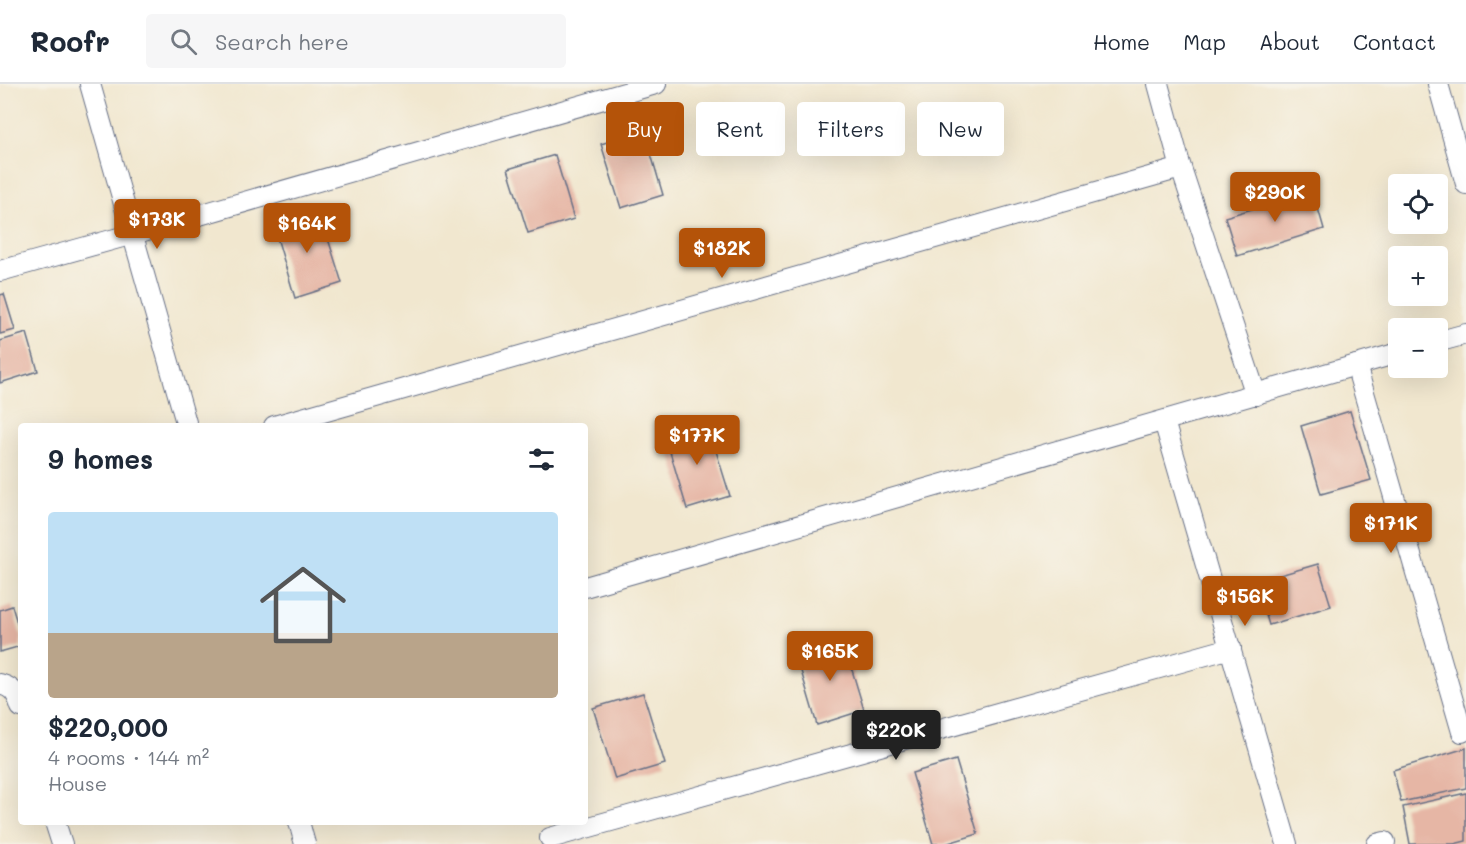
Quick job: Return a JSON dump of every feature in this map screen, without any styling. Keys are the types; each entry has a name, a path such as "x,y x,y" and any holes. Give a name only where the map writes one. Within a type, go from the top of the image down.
{"street":[{"path":"90,84 186,423"},
{"path":"0,271 656,84"},
{"path":"1158,84 1181,168 1256,395"},
{"path":"1438,84 1466,184"},
{"path":"285,423 1181,168"},
{"path":"1448,339 1466,334"},
{"path":"588,585 1388,356"},
{"path":"1356,365 1462,732"},
{"path":"1164,421 1287,844"},
{"path":"588,824 1231,648"},
{"path":"56,825 62,844"},
{"path":"300,825 305,844"},
{"path":"549,835 585,825"}],"building":[{"path":"606,142 606,156 652,156 663,195 621,208 601,144"},
{"path":"555,155 574,219 528,233 508,169"},
{"path":"1313,191 1324,229 1237,256 1225,217"},
{"path":"319,210 342,283 295,298 273,224"},
{"path":"4,294 15,330 0,334 0,295"},
{"path":"27,333 38,371 0,383 0,341"},
{"path":"1350,411 1371,480 1321,494 1301,426"},
{"path":"707,422 730,496 687,509 665,435"},
{"path":"1318,564 1331,606 1269,625 1256,582"},
{"path":"12,606 18,626 18,647 0,652 0,610"},
{"path":"843,640 864,710 817,725 796,654"},
{"path":"643,693 665,764 615,779 593,708"},
{"path":"1466,748 1466,788 1401,802 1393,770"},
{"path":"956,760 978,834 945,844 933,844 912,773"},
{"path":"1466,793 1466,841 1454,844 1410,844 1403,807"}]}
